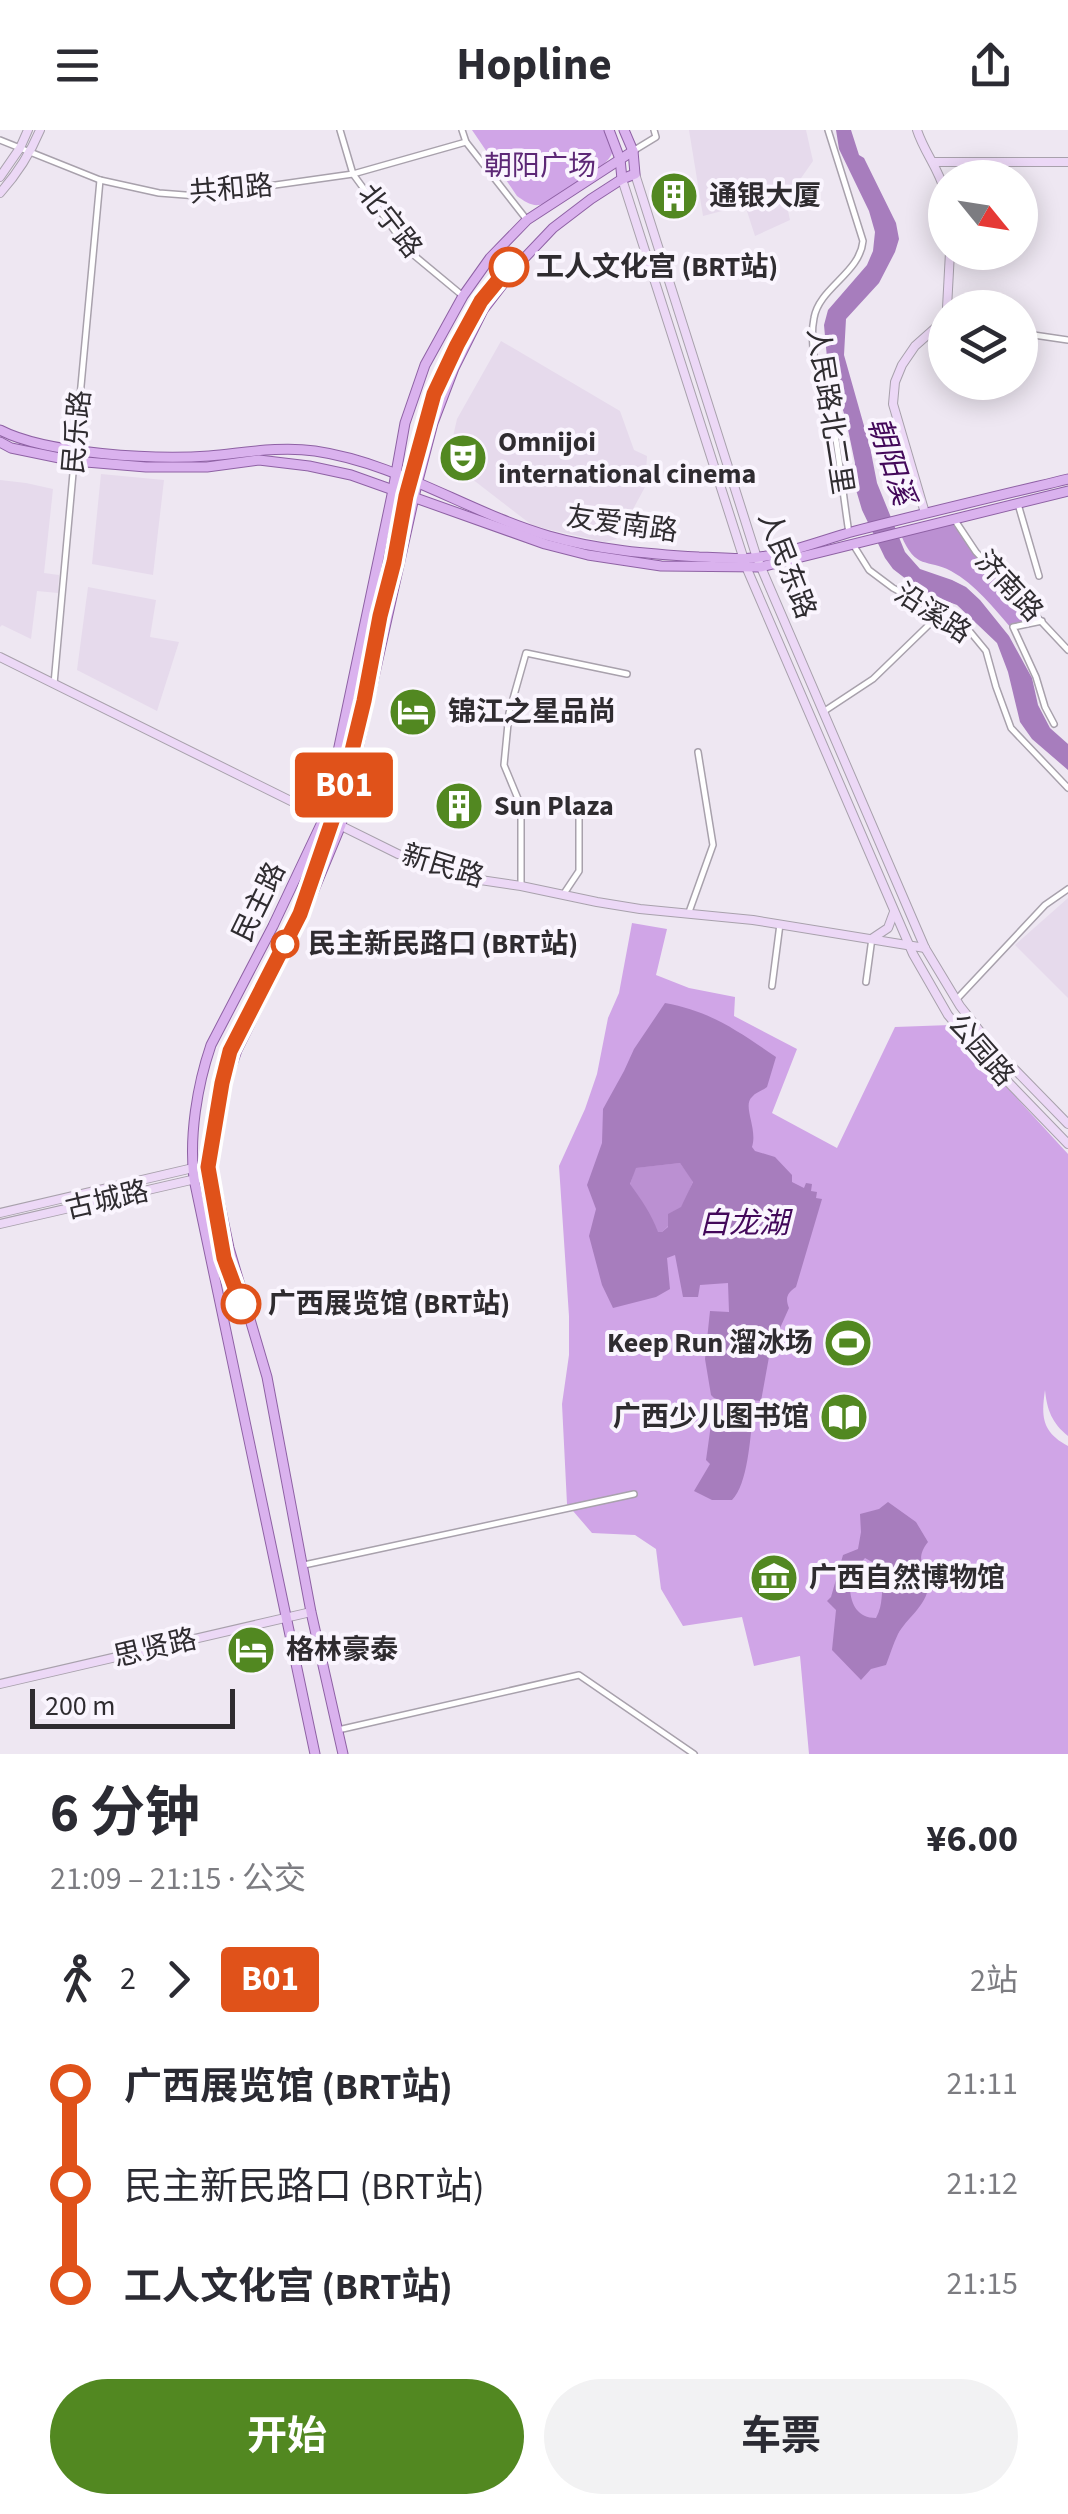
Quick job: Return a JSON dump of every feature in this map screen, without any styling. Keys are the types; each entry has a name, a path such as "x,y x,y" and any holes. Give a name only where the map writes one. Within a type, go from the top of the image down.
{"main road":[{"path":"0,176 28,130"},
{"path":"0,193 30,152 40,130"},
{"name":"人民东路","path":"609,130 745,564 909,945"},
{"name":"人民东路","path":"624,130 759,562 925,948"},
{"path":"917,130 933,160"},
{"name":"民主路","path":"315,1754 194,1174 193,1142 200,1086 210,1045 324,818 404,422 425,365 463,296 490,258 528,220 633,151"},
{"path":"1038,162 1068,162"},
{"name":"民主路","path":"343,1754 310,1612 267,1377 229,1248 213,1171 214,1144 236,1050 304,914 340,825 413,499 454,368 482,310 515,268 553,228 591,199 635,174"},
{"path":"921,514 893,404 902,365 928,333"},
{"name":"友爱南路","path":"0,430 75,455 206,456 311,450 358,459 548,536 594,546 745,564"},
{"name":"友爱南路","path":"0,442 12,448 146,467 207,467 259,460 309,466 351,475 545,544 588,556 661,566 759,562 921,514 1068,479"},
{"name":"友爱南路","path":"853,537 918,528 1068,491"},
{"name":"新民路","path":"0,658 398,854 460,877 640,909 780,924 925,948"},
{"path":"872,938 888,928 894,912"},
{"name":"公园路","path":"909,945 948,1014 1068,1144"},
{"name":"公园路","path":"925,948 956,1000 990,1044 1068,1124"},
{"name":"古城路","path":"0,1213 213,1171"},
{"name":"古城路","path":"0,1224 194,1174"},
{"name":"思贤路","path":"0,1684 310,1612"}],"street":[{"name":"北宁路","path":"340,130 353,174 410,252 463,296"},
{"path":"462,130 466,142 528,220"},
{"path":"633,151 656,137 654,130"},
{"name":"人民路北二里","path":"828,130 862,241 862,250 818,304 813,321 821,388 836,438 853,537"},
{"name":"共和路","path":"0,140 100,180 159,194 198,196 353,174 466,142"},
{"name":"民乐路","path":"54,684 100,180"},
{"path":"1038,336 1068,340"},
{"path":"1018,504 1039,576"},
{"name":"济南路","path":"954,519 976,552 1068,650"},
{"name":"沿溪路","path":"853,537 869,570 893,588 967,628 986,652 1011,728 1068,788"},
{"path":"823,712 873,678 940,614"},
{"path":"1042,621 1013,628 1054,724"},
{"path":"521,886 520,806 504,765 509,713 526,654 628,674"},
{"path":"689,912 713,845 698,752"},
{"path":"563,895 579,871 579,802"},
{"path":"956,1000 1045,905 1068,888"},
{"path":"772,986 780,924"},
{"path":"866,982 872,938"},
{"path":"302,1566 634,1494"},
{"path":"338,1730 579,1675 694,1754"}],"shaded area":[{"path":"689,130 806,130 813,161 799,181 784,193 790,220 755,236 745,205 703,216"},
{"path":"501,341 620,411 634,450 647,456 645,487 617,539 605,542 533,526 463,472 452,441 457,419"},
{"path":"101,474 164,480 153,575 92,564"},
{"path":"0,480 53,489 44,573 59,575 58,593 37,591 31,639 0,627"},
{"path":"952,522 975,556 1038,623 1011,628 960,577 917,559 901,535"},
{"path":"88,587 156,600 150,637 179,642 157,711 77,670"},
{"path":"1068,898 1068,998 1015,945"},
{"path":"680,1163 693,1181 677,1215 662,1232 657,1232 630,1185 635,1168"}],"green space":[{"name":"朝阳广场","path":"472,130 604,130 612,153 592,175 568,191 533,205 517,196"},
{"path":"632,923 667,929 656,975 689,988 735,997 734,1016 797,1049 772,1113 837,1148 895,1027 950,1025 1068,1154 1068,1436 1051,1416 1045,1390 1043,1408 1048,1429 1068,1446 1068,1754 809,1754 800,1656 754,1666 742,1617 683,1626 661,1589 656,1549 635,1535 592,1533 567,1504 562,1404 569,1355 569,1316 559,1166 597,1074 608,1018 619,993"}],"water":[{"path":"836,130 851,130 859,155 896,223 899,239 879,283 846,319 844,355 877,483 905,552 920,569 966,587 1009,636 1032,678 1038,705 1050,728 1068,744 1068,770 1032,739 1020,722 997,643 957,605 924,593 893,569 862,510 854,483 855,463 846,420 827,358 824,325 828,310 867,265 875,232 839,149"},
{"name":"白龙湖","path":"665,1003 710,1017 776,1057 767,1087 749,1101 752,1147 775,1157 792,1175 792,1182 804,1188 806,1183 812,1184 811,1191 822,1199 796,1287 788,1296 789,1308 776,1337 765,1333 762,1341 771,1346 761,1401 738,1399 737,1409 753,1415 745,1472 732,1500 712,1500 694,1491 710,1464 706,1460 712,1417 723,1418 725,1402 711,1395 705,1359 710,1311 729,1312 728,1283 700,1285 698,1297 683,1297 675,1255 667,1258 670,1289 656,1297 613,1308 602,1285 589,1236 596,1209 587,1185 602,1143 603,1109 634,1049","holes":["680,1163 693,1182 681,1207 668,1214 668,1227 662,1232 658,1232 630,1184 636,1168"]},
{"path":"888,1502 916,1522 928,1542 921,1560 928,1587 924,1600 898,1634 886,1665 871,1669 861,1680 832,1650 836,1610 827,1601 843,1555 858,1549 860,1514","holes":["865,1558 881,1567 885,1578 876,1618 857,1610 850,1589 855,1582 854,1571"]}],"bus line":[{"name":"B01","path":"241,1304 224,1258 208,1167 230,1051 300,914 342,792 406,496 434,394 481,301 509,267"}],"place":[{"name":"通银大厦","path":"674,196"},
{"name":"工人文化宫 (BRT站)","path":"509,267"},
{"name":"Omnijoi international cinema","path":"463,458"},
{"name":"锦江之星品尚","path":"413,712"},
{"name":"Sun Plaza","path":"459,806"},
{"name":"民主新民路口 (BRT站)","path":"285,944"},
{"name":"广西展览馆 (BRT站)","path":"241,1304"},
{"name":"Keep Run 溜冰场","path":"848,1343"},
{"name":"广西少儿图书馆","path":"844,1417"},
{"name":"广西自然博物馆","path":"774,1578"},
{"name":"格林豪泰","path":"251,1650"}],"water label":[{"name":"朝阳溪","path":"891,461"}]}
